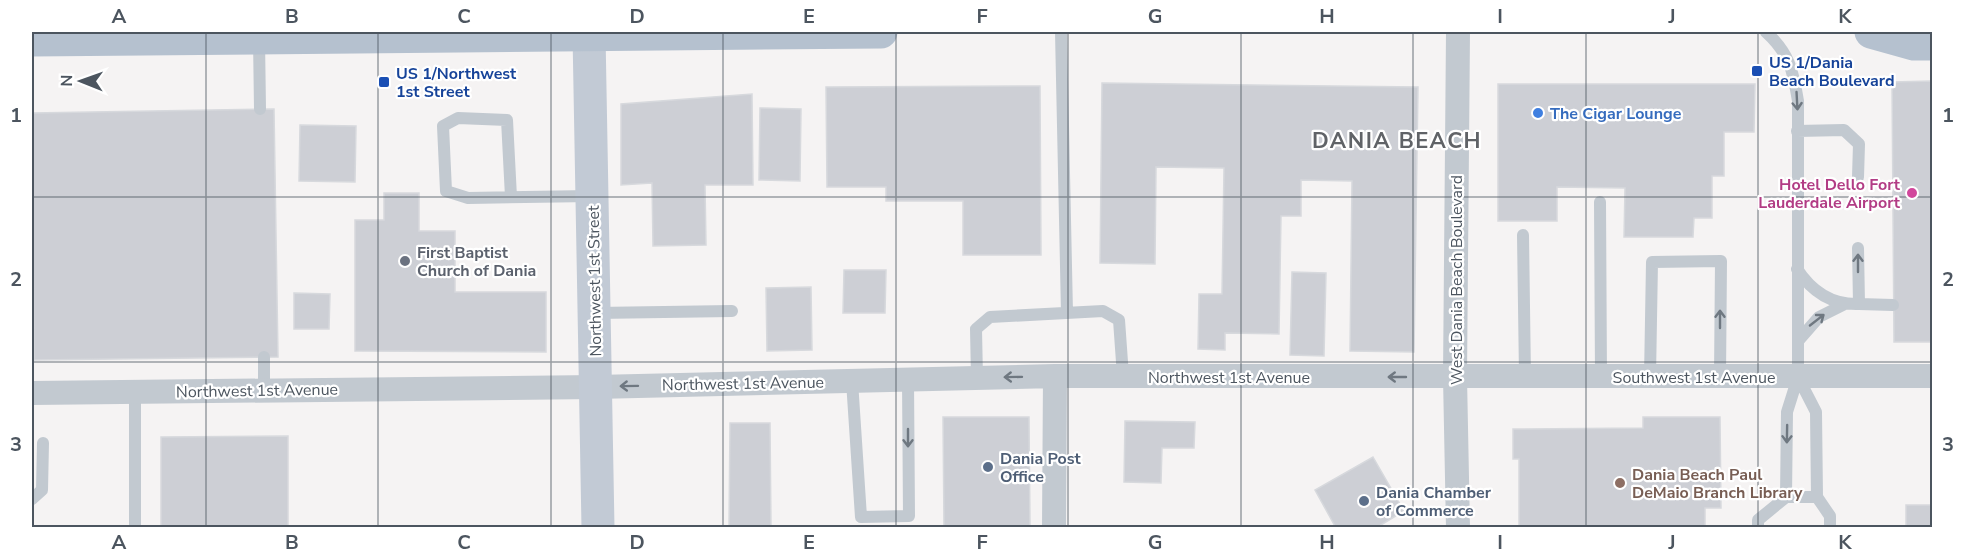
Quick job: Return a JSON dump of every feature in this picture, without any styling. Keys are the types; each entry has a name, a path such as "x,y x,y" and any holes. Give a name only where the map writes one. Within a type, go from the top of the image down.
{"main road":[{"path":"32,40 64,36 181,35 259,38 323,35 881,32"},
{"path":"1871,32 1914,44 1932,44"}],"street":[{"name":"West Dania Beach Boulevard","path":"1458,32 1455,377 1458,528"},
{"name":"Northwest 1st Street","path":"589,33 598,528"},
{"name":"Northwest 1st Avenue","path":"32,393 596,387 1055,376 1455,377"},
{"path":"1054,528 1055,376"},
{"name":"Southwest 1st Avenue","path":"1455,377 1932,376"}],"lane":[{"path":"1061,32 1067,313"},
{"path":"1766,32 1783,46 1794,74 1798,101 1798,377 1787,412 1786,497"},
{"path":"259,38 261,109"},
{"path":"511,197 507,120 458,118 443,126 446,191 468,198 592,196"},
{"path":"1797,131 1844,130 1859,144 1858,177"},
{"path":"1600,202 1601,377"},
{"path":"1523,235 1525,377"},
{"path":"1858,248 1859,304"},
{"path":"1650,377 1652,262 1720,261 1720,377"},
{"path":"1797,268 1807,284 1822,296 1843,305"},
{"path":"1797,342 1805,329 1819,317 1843,305 1893,305"},
{"path":"977,378 976,328 990,317 1103,310 1119,320 1123,376"},
{"path":"595,313 732,311"},
{"path":"264,357 264,390"},
{"path":"1798,377 1816,412 1817,497 1830,516 1830,528"},
{"path":"852,381 861,517 909,516 908,380"},
{"path":"135,392 135,528"},
{"path":"32,499 42,490 43,443"},
{"path":"1758,528 1758,520 1786,497 1817,497"}],"building":[{"name":"Hotel Dello Fort Lauderdale Airport","path":"1932,81 1932,342 1894,342 1892,82"},
{"path":"1102,83 1418,87 1414,352 1350,351 1352,181 1301,180 1301,216 1281,216 1279,334 1225,333 1225,350 1198,349 1199,294 1222,294 1224,168 1156,167 1155,264 1100,263"},
{"path":"1498,84 1755,84 1754,132 1724,132 1724,176 1712,176 1712,218 1694,218 1693,237 1624,237 1625,188 1557,187 1557,221 1498,221"},
{"path":"1040,86 1041,255 963,255 963,201 886,201 886,187 827,187 826,87"},
{"path":"752,94 753,185 705,185 706,245 653,246 652,183 621,185 621,104"},
{"path":"760,108 801,109 800,181 759,180"},
{"path":"274,109 278,357 34,360 32,113"},
{"path":"300,125 356,126 355,182 299,181"},
{"name":"First Baptist Church of Dania","path":"384,193 419,193 419,231 455,231 455,292 546,292 546,352 355,351 355,220 384,220"},
{"path":"844,270 886,270 885,313 843,313"},
{"path":"1292,272 1326,273 1324,356 1290,355"},
{"path":"811,287 812,350 767,351 766,288"},
{"path":"294,293 330,294 329,329 294,329"},
{"path":"943,417 1029,417 1030,528 944,528"},
{"name":"Dania Beach Paul DeMaio Branch Library","path":"1643,417 1720,417 1721,508 1705,508 1705,528 1519,528 1519,459 1513,459 1513,429 1643,428"},
{"path":"1125,421 1195,422 1194,448 1162,448 1161,483 1124,482"},
{"path":"730,423 770,423 771,528 729,528"},
{"path":"288,436 288,528 161,528 161,437"},
{"path":"1373,457 1404,511 1376,528 1336,528 1315,490"},
{"path":"1906,505 1932,505 1932,528 1906,528"}],"place":[{"name":"US 1/Dania Beach Boulevard","path":"1757,71"},
{"name":"US 1/Northwest 1st Street","path":"384,82"},
{"name":"The Cigar Lounge","path":"1538,113"},
{"name":"Hotel Dello Fort Lauderdale Airport","path":"1912,193"},
{"name":"First Baptist Church of Dania","path":"405,261"},
{"name":"Dania Post Office","path":"988,467"},
{"name":"Dania Beach Paul DeMaio Branch Library","path":"1620,483"},
{"name":"Dania Chamber of Commerce","path":"1364,501"}],"district":[{"name":"DANIA BEACH","path":"1397,140"}]}
